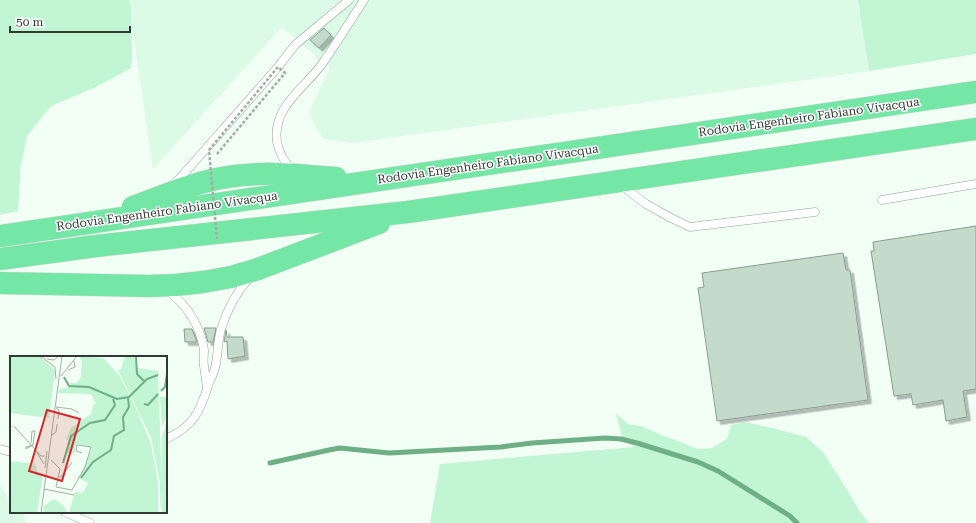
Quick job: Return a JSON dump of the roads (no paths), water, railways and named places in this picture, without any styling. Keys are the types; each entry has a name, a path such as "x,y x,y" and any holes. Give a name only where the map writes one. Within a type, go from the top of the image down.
{"highway":[{"name":"Rodovia Engenheiro Fabiano Vivacqua","path":"0,236 976,92"},
{"name":"Rodovia Engenheiro Fabiano Vivacqua","path":"0,259 104,245 408,212 976,128"},
{"path":"89,223 186,187 231,176 274,174 374,181"},
{"path":"0,283 176,285 203,282 231,277 258,269 408,212"}],"lane":[{"path":"164,196 278,67 295,45 349,0"},
{"path":"296,175 288,167 278,148 277,126 280,116 285,106 321,65 364,0"},
{"path":"616,181 646,204 690,228 815,212"},
{"path":"882,200 976,184"},
{"path":"167,439 185,428 199,411 204,401 216,364 217,346 227,312 242,287 258,269"},
{"path":"158,285 176,297 184,305 197,325 204,351 207,391"},
{"path":"0,449 10,452"},
{"path":"67,513 90,523"}],"waterway":[{"path":"270,463 340,448 389,453 501,447 532,443 605,438 621,439 698,462 718,471 790,516 797,523"}]}
